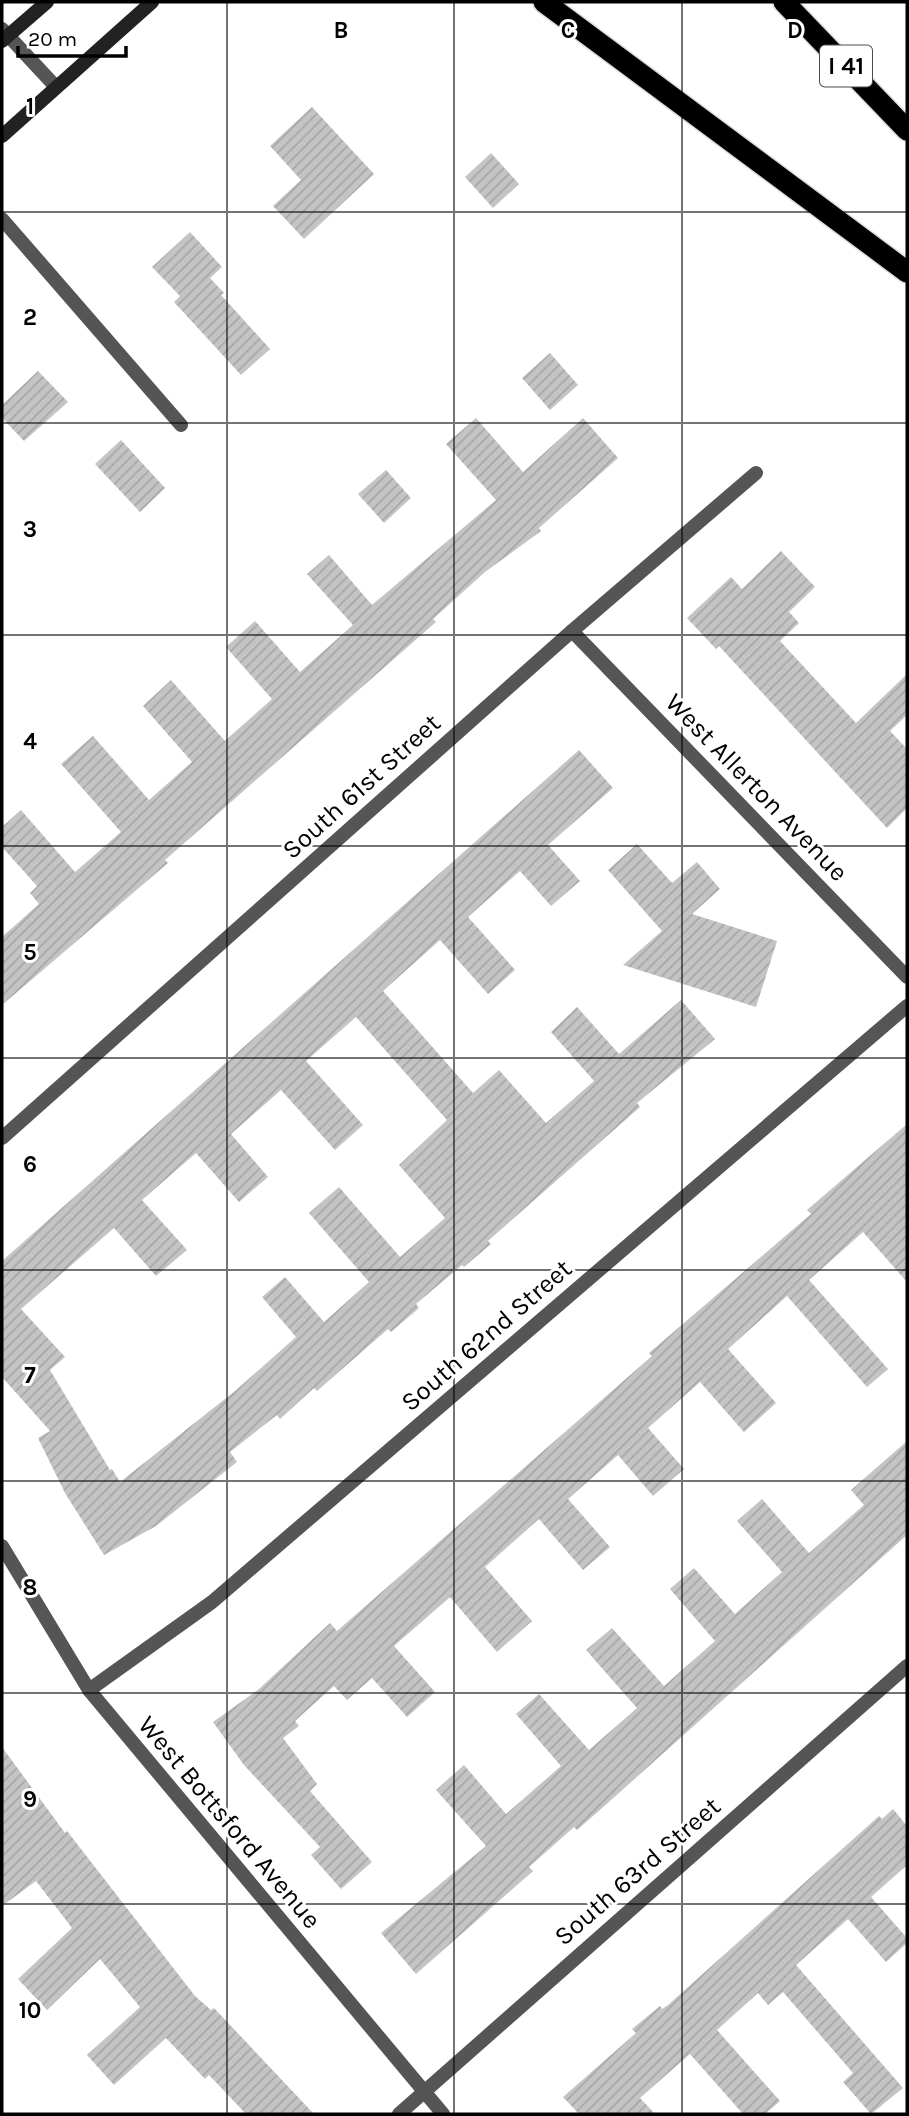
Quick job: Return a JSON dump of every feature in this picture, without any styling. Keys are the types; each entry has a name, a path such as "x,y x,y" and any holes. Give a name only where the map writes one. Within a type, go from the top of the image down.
{"highway":[{"path":"544,2 907,272"},
{"name":"I 41","path":"784,2 907,130"}],"main road":[{"path":"4,35 47,2"},
{"path":"2,136 152,2"}],"street":[{"path":"4,35 56,88"},
{"path":"2,219 181,425"},
{"name":"South 61st Street","path":"2,1138 572,631 756,474"},
{"name":"West Allerton Avenue","path":"572,631 907,977"},
{"name":"South 62nd Street","path":"89,1690 212,1602 907,1006"},
{"name":"West Bottsford Avenue","path":"2,1546 89,1690 422,2093 443,2114"},
{"name":"South 63rd Street","path":"399,2114 907,1666"}],"building":[{"path":"312,107 374,174 304,239 273,206 301,180 270,146"},
{"path":"491,153 519,184 493,208 465,177"},
{"path":"190,232 222,267 210,278 224,293 221,295 270,349 241,375 174,302 180,296 152,267"},
{"path":"550,353 578,385 550,410 522,378"},
{"path":"38,371 68,402 24,441 2,418 2,405"},
{"path":"476,418 523,472 583,418 618,458 539,528 541,531 485,572 433,619 436,622 165,860 168,863 2,1005 2,937 39,904 30,893 37,886 2,847 2,827 21,810 75,872 121,832 61,764 93,736 149,800 192,762 143,706 171,680 225,741 272,699 226,647 255,621 300,672 353,625 307,574 329,555 372,605 496,500 446,444"},
{"path":"121,440 165,488 140,512 95,464"},
{"path":"386,470 411,498 384,523 358,494"},
{"path":"781,551 815,587 789,612 799,623 780,641 856,723 907,674 907,715 890,731 907,749 907,808 887,828 719,646 716,649 687,618 731,577 742,589"},
{"path":"579,750 613,788 548,845 580,881 551,906 520,871 468,917 515,970 488,994 440,940 383,991 473,1093 499,1070 546,1123 594,1081 551,1032 577,1007 619,1054 681,1000 715,1039 637,1103 640,1107 488,1241 491,1244 416,1304 419,1308 391,1332 388,1329 317,1391 314,1388 280,1419 277,1415 230,1452 237,1462 156,1526 104,1555 65,1493 38,1438 50,1431 2,1377 2,1261","holes":["356,1017 447,1120 399,1165 445,1218 400,1257 339,1187 309,1213 369,1282 324,1322 285,1277 262,1297 296,1337 235,1391 120,1482 112,1469 110,1470 50,1370 65,1357 21,1309 114,1228 156,1276 187,1250 142,1200 196,1153 239,1202 268,1177 231,1134 281,1090 335,1150 363,1125 306,1061"]},
{"path":"637,844 672,883 697,862 720,889 692,914 777,941 756,1007 623,965 662,931 608,870"},
{"path":"907,1124 907,1282 863,1232 809,1280 888,1369 867,1387 787,1296 728,1349 776,1403 744,1432 700,1382 648,1428 684,1469 653,1496 618,1455 568,1499 610,1547 583,1570 539,1519 485,1567 532,1621 497,1652 450,1597 394,1646 435,1692 407,1717 372,1678 347,1700 334,1686 295,1721 299,1726 283,1738 317,1784 310,1791 372,1862 341,1889 311,1855 320,1847 244,1765 213,1722 259,1689 330,1623 337,1631 652,1356 649,1353 811,1214 807,1210"},
{"path":"907,1441 907,1535 601,1809 577,1830 574,1827 529,1867 533,1871 416,1974 381,1933 486,1846 436,1790 464,1765 506,1814 561,1766 516,1714 539,1694 589,1750 637,1708 586,1650 612,1628 664,1686 715,1641 670,1589 694,1568 735,1614 782,1572 737,1521 762,1499 809,1553 864,1505 851,1490"},
{"path":"2,1747 65,1833 67,1831 195,1996 211,2010 214,2008 314,2114 246,2114 209,2075 205,2079 166,2038 114,2085 87,2055 140,2007 100,1959 47,2010 18,1979 72,1928 36,1881 2,1906"},
{"path":"893,1809 907,1826 907,1865 871,1897 907,1938 907,1943 886,1962 848,1919 796,1965 903,2088 871,2114 843,2082 853,2073 783,1992 768,2005 758,1993 717,2030 780,2101 765,2114 743,2114 690,2054 640,2098 655,2114 579,2114 563,2097 636,2033 632,2029 660,2006 662,2009 668,2005 879,1816 882,1819"}]}
